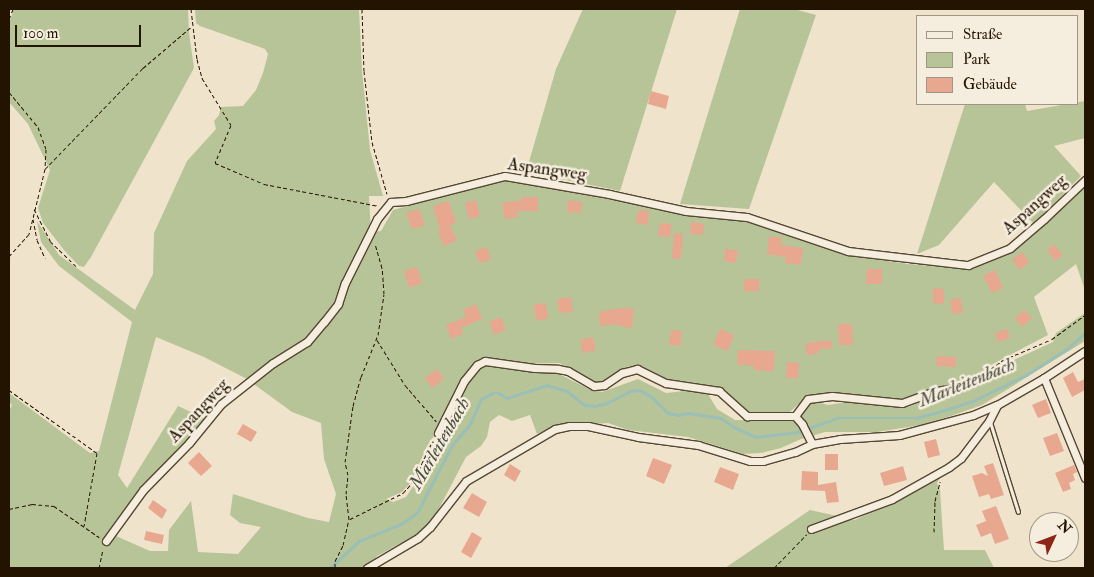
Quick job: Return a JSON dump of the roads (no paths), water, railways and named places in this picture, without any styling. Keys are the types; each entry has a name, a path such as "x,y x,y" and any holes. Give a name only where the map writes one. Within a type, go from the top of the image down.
{"street":[{"name":"Aspangweg","path":"106,541 143,490 189,443 221,404 273,363 307,342 324,322 338,304 345,283 370,232 384,207 391,202 406,201 505,176 608,194 686,211 748,217 848,251 968,265 1010,248 1085,180"},
{"path":"367,568 418,538 430,528 466,482 541,435 555,429 569,426 588,426 638,437 698,445 750,462 763,461 794,452 812,444 840,439 869,439 908,434 950,423 997,406 1085,351"},
{"path":"438,433 464,381 477,365 486,361 568,371 594,386 604,385 622,373 637,369 666,383 719,391 747,416 795,416 802,424 812,444"},
{"path":"1044,378 1085,478"},
{"path":"795,416 808,399 839,396 902,403 932,392 962,386"},
{"path":"811,530 892,499 949,467 961,458 989,421 997,406"}],"lane":[{"path":"989,421 1018,512"}],"waterway":[{"name":"Marleitenbach","path":"330,568 359,541 401,524 417,513 452,445 470,424 481,399 493,393 499,393 507,398 547,385 567,391 585,405 595,406 607,403 631,391 639,390 651,396 668,413 678,415 689,413 721,418 736,428 756,437 797,432 838,418 916,418 942,411 973,401 1026,375 1067,349 1085,333"}]}
